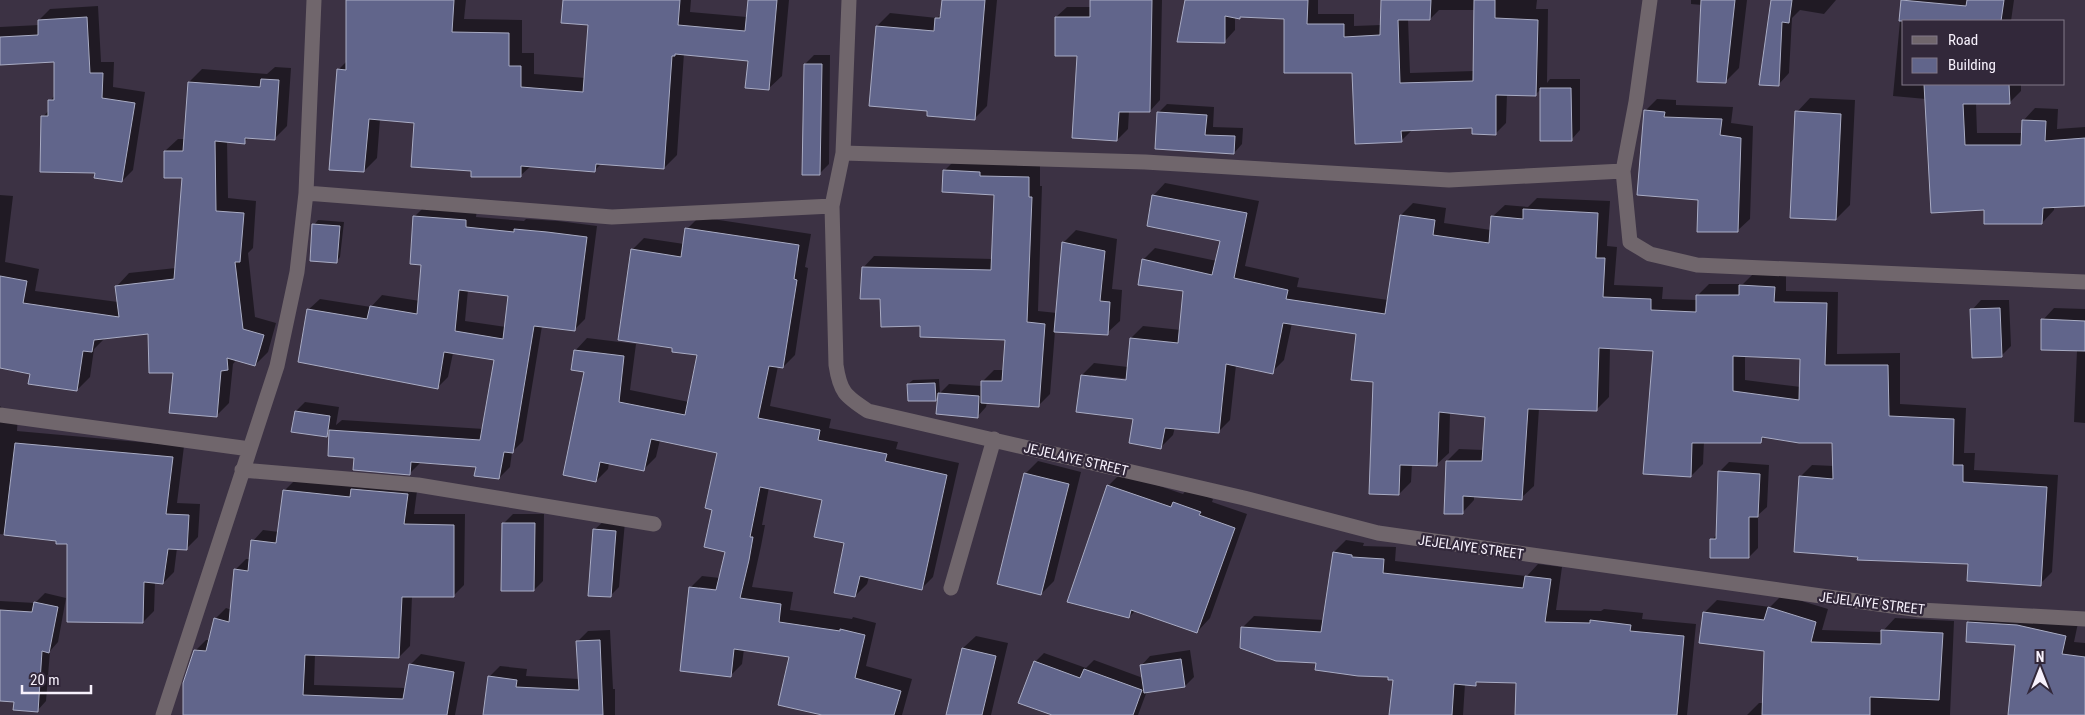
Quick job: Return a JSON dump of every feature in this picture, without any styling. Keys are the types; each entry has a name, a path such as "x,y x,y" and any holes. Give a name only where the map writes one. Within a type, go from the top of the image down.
{"street":[{"path":"163,715 250,449 281,347 297,272 306,193 314,0"},
{"path":"306,193 612,217 832,206 843,153 849,0"},
{"path":"1650,0 1636,102 1623,171 1630,242 1650,254 1697,265 2085,282"},
{"path":"843,153 1145,162 1449,180 1623,171"},
{"name":"JEJELAIYE STREET","path":"832,206 838,381 845,396 868,411 1244,498 1378,533 1920,610 2085,619"},
{"path":"0,415 250,449"},
{"path":"951,588 994,439"},
{"path":"242,470 418,485 654,524"}],"building":[{"path":"346,0 454,0 452,32 509,33 509,66 521,66 521,87 583,92 588,25 561,23 563,0 680,0 678,25 745,31 748,0 777,0 769,90 745,88 748,61 675,54 675,56 672,56 664,169 596,164 595,172 521,166 521,177 471,177 471,171 411,167 414,123 369,119 364,172 329,170 337,69 346,70"},
{"path":"942,0 985,0 975,120 927,116 927,111 869,106 876,26 934,31 935,18 940,18"},
{"path":"1090,0 1152,0 1150,112 1119,112 1117,141 1072,138 1077,56 1055,56 1055,17 1090,17"},
{"path":"1185,0 1308,0 1307,24 1344,24 1344,37 1380,35 1381,0 1431,0 1430,20 1398,20 1400,83 1473,81 1474,0 1495,0 1495,18 1538,20 1536,96 1496,95 1496,135 1472,134 1472,128 1401,131 1402,142 1355,144 1352,73 1284,73 1284,19 1240,17 1240,19 1225,16 1225,43 1177,42"},
{"path":"1701,0 1735,0 1726,83 1697,82"},
{"path":"1771,0 1792,0 1789,23 1782,22 1779,86 1759,85"},
{"path":"1901,0 1966,6 1967,0 2004,0 2001,20 1899,21"},
{"path":"87,17 90,73 103,73 102,98 135,103 122,182 94,178 95,173 40,172 41,116 48,116 48,100 54,100 54,62 0,65 0,37 38,35 38,20"},
{"path":"804,64 822,64 820,175 802,175"},
{"path":"261,79 279,80 275,140 245,138 245,144 215,141 216,211 244,213 240,262 235,262 243,329 264,335 255,366 227,358 228,370 221,371 217,417 169,413 173,373 149,373 148,334 94,340 92,352 83,351 77,391 28,384 30,374 0,368 0,276 27,281 23,303 119,317 115,286 174,279 182,178 164,178 164,151 183,151 188,82 260,87"},
{"path":"1924,85 2009,85 2010,104 1963,104 1965,145 2021,145 2022,120 2046,121 2045,141 2085,138 2085,206 2043,208 2042,224 1984,224 1984,210 1931,213"},
{"path":"1540,88 1571,88 1572,141 1540,141"},
{"path":"1644,110 1665,112 1664,117 1722,119 1720,135 1741,138 1738,232 1697,232 1698,200 1637,195"},
{"path":"1795,111 1841,114 1836,220 1790,218"},
{"path":"1157,112 1207,115 1205,135 1235,136 1234,154 1155,149"},
{"path":"943,170 980,172 980,176 1029,177 1029,197 1032,197 1027,322 1045,324 1039,407 981,403 981,381 1002,381 1005,340 920,337 920,326 881,327 880,299 860,299 862,267 991,270 994,195 942,192"},
{"path":"1152,195 1247,213 1234,278 1288,290 1286,299 1385,314 1400,215 1435,220 1433,235 1489,243 1491,216 1523,219 1523,209 1598,213 1596,258 1605,258 1603,297 1651,299 1651,310 1696,312 1696,295 1739,295 1739,285 1775,287 1774,302 1827,303 1825,365 1888,365 1889,416 1954,419 1953,465 1963,465 1963,482 2047,487 2041,586 1967,581 1968,564 1857,560 1858,557 1794,552 1799,476 1833,479 1832,443 1799,443 1762,437 1761,443 1692,443 1691,477 1643,474 1653,351 1599,348 1597,411 1528,409 1522,500 1463,496 1463,514 1444,514 1446,461 1482,461 1485,417 1439,412 1437,466 1400,465 1399,495 1369,494 1373,382 1351,380 1356,334 1283,323 1273,374 1226,364 1219,433 1165,428 1161,449 1129,443 1133,419 1076,412 1081,375 1126,380 1130,338 1178,343 1183,291 1138,285 1142,259 1212,275 1220,241 1147,226","holes":["1733,356 1800,359 1799,400 1733,391"]},
{"path":"413,216 466,220 466,227 514,232 514,229 587,237 575,331 534,326 513,453 504,452 499,479 474,476 476,467 411,462 410,475 353,470 354,458 328,456 329,430 480,440 494,360 444,352 438,389 298,362 307,309 367,319 370,306 417,314 421,265 410,264","holes":["459,290 508,296 503,339 455,331"]},
{"path":"312,224 340,226 337,263 310,261"},
{"path":"685,228 799,245 794,279 797,280 783,368 769,366 758,418 820,430 818,440 887,454 885,461 947,475 922,590 860,576 855,597 834,593 844,543 814,537 822,500 760,487 750,537 753,537 749,560 740,598 781,604 779,622 840,631 840,629 865,635 855,678 901,691 894,715 822,715 778,705 789,657 734,649 731,677 680,671 689,587 716,590 725,552 704,547 712,510 705,508 717,453 651,439 644,471 600,462 596,482 563,475 584,372 571,370 574,350 624,356 619,402 685,415 697,355 672,352 672,348 618,340 631,249 681,257"},
{"path":"1062,242 1105,251 1100,301 1110,302 1108,335 1054,332"},
{"path":"2000,308 2002,357 1972,358 1970,309"},
{"path":"2041,319 2085,321 2085,351 2041,350"},
{"path":"935,383 936,401 908,401 907,384"},
{"path":"938,393 979,396 978,418 936,414"},
{"path":"295,411 330,416 327,437 291,432"},
{"path":"15,443 173,457 166,514 189,515 187,550 168,549 163,584 144,582 143,623 67,622 67,544 56,544 56,541 4,535"},
{"path":"1718,471 1760,474 1758,517 1749,517 1749,558 1710,558 1710,539 1716,539"},
{"path":"1024,473 1069,484 1041,595 997,584"},
{"path":"1107,485 1171,507 1173,502 1201,512 1199,515 1235,528 1197,633 1131,610 1129,618 1067,602"},
{"path":"351,489 408,494 404,524 454,525 454,597 402,597 399,658 305,655 303,695 403,699 409,664 454,672 447,715 183,715 183,683 194,650 206,651 214,618 229,622 234,569 248,571 251,540 276,543 283,490 350,497"},
{"path":"502,523 535,523 534,591 501,591"},
{"path":"593,529 616,531 611,597 588,596"},
{"path":"1333,552 1352,555 1352,557 1384,559 1383,573 1523,588 1525,576 1551,579 1545,622 1590,623 1590,620 1631,625 1630,631 1684,636 1677,715 1515,715 1516,683 1476,682 1476,686 1454,684 1452,715 1389,715 1393,680 1388,680 1388,677 1358,676 1315,670 1316,663 1276,661 1240,648 1241,627 1321,632"},
{"path":"34,602 58,607 49,653 42,651 38,712 13,710 14,702 0,701 0,610 32,612"},
{"path":"1768,607 1816,622 1811,642 1881,644 1881,630 1943,633 1939,700 1870,697 1870,715 1762,715 1764,651 1699,643 1703,612 1764,620"},
{"path":"1967,622 2017,625 2066,636 2062,654 2085,657 2085,715 2008,715 2015,645 1966,642"},
{"path":"600,640 603,715 483,715 488,676 517,680 516,687 579,690 576,641"},
{"path":"962,648 996,656 982,715 946,715"},
{"path":"1181,659 1185,687 1144,693 1140,665"},
{"path":"1034,661 1080,678 1084,669 1142,690 1133,715 1052,715 1018,703"}]}
